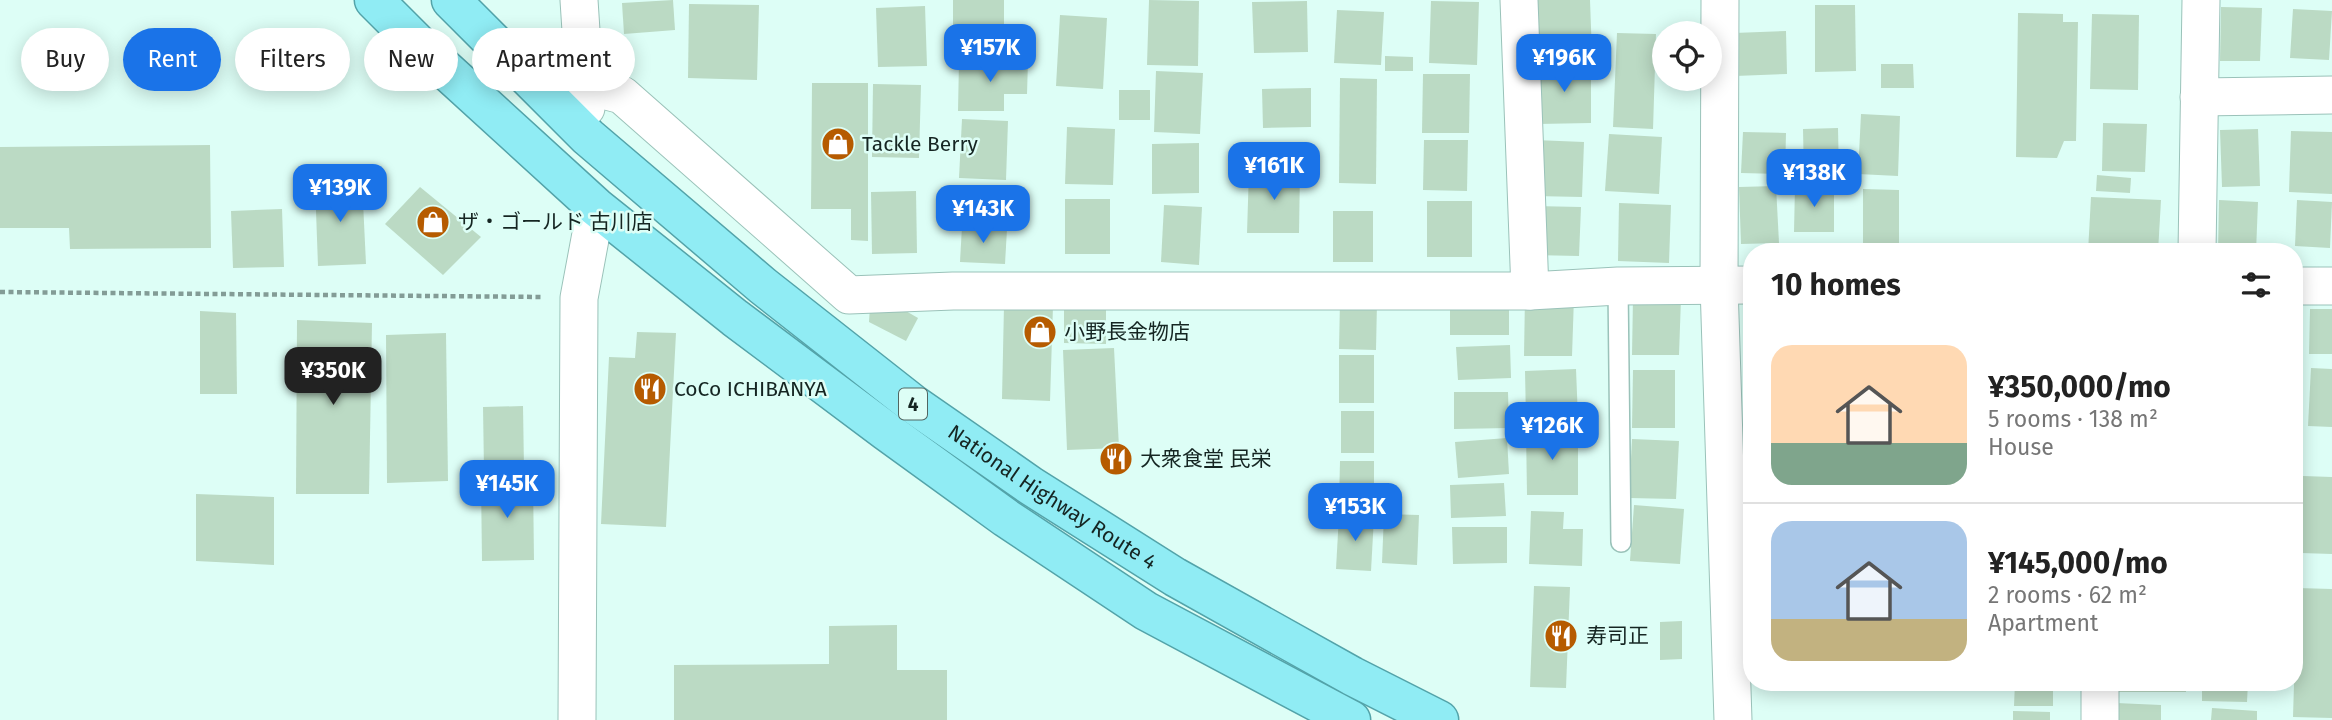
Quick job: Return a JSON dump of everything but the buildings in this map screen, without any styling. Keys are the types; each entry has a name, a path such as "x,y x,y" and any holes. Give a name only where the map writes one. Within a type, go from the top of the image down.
{"highway":[{"name":"National Highway Route 4","path":"374,0 425,51 596,207 746,326 1006,518 1146,611 1351,720"},
{"name":"National Highway Route 4","path":"451,0 588,137 785,303 913,404 1031,486 1174,577 1352,676 1440,720"}],"street":[{"path":"579,0 581,28"},
{"path":"1519,0 1530,291"},
{"path":"1720,0 1735,285 1733,720"},
{"path":"2197,243 2201,0"},
{"path":"584,91 588,137"},
{"path":"607,91 622,95 849,295 978,291 1530,291 1618,286 1735,285"},
{"path":"2199,97 2332,95"},
{"path":"577,720 579,298 596,207"},
{"path":"2303,286 2332,286"},
{"path":"2100,691 2100,720"}],"lane":[{"path":"1618,286 1621,542"}],"path":[{"path":"0,292 579,298"}],"place":[{"name":"Tackle Berry","path":"838,144"},
{"name":"ザ・ゴールド 古川店","path":"433,222"},
{"name":"小野長金物店","path":"1040,332"},
{"name":"CoCo ICHIBANYA","path":"650,389"},
{"name":"大衆食堂 民栄","path":"1116,459"},
{"name":"寿司正","path":"1561,636"}]}
